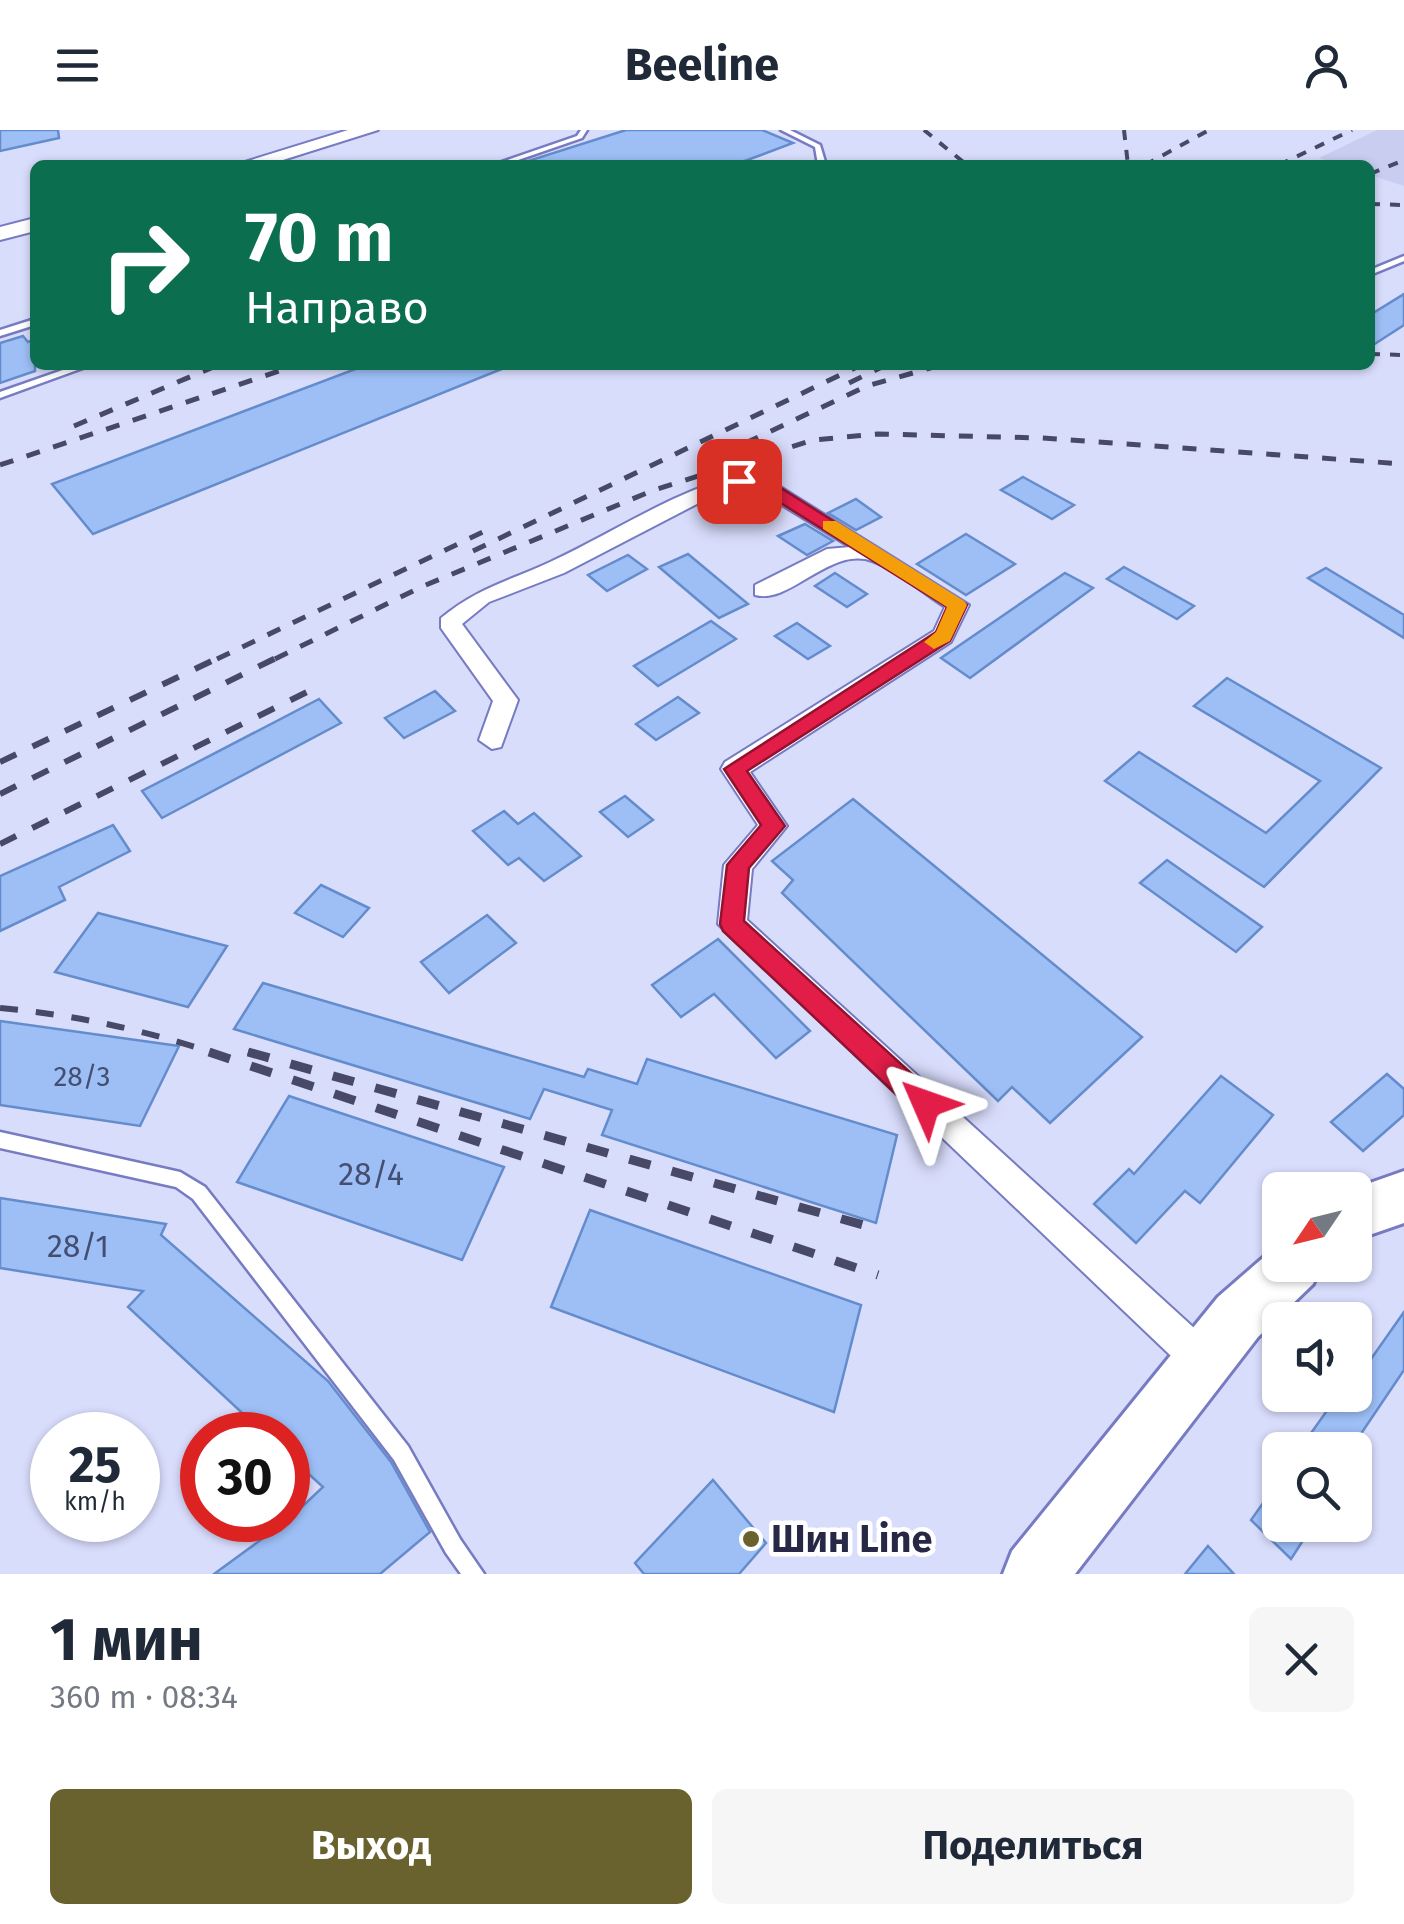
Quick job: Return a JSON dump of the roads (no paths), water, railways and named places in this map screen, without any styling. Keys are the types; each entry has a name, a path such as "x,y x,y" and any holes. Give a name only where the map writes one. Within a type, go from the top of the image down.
{"main road":[{"path":"262,160 368,130"},
{"path":"0,234 30,225"},
{"path":"1372,1208 1404,1198"},
{"path":"1036,1574 1238,1316 1275,1282"}],"street":[{"path":"492,740 506,700 449,623 480,597 556,568 711,489 739,481 759,482 958,605 944,636 734,769 774,826 738,865 732,924 1203,1361"},
{"path":"764,590 834,554 875,553"}],"lane":[{"path":"512,160 580,137 584,130"},
{"path":"784,130 818,146 821,160"},
{"path":"1375,271 1404,258"},
{"path":"0,332 30,323"},
{"path":"0,395 72,370"},
{"path":"0,1140 180,1180 198,1193 402,1453 453,1546 474,1574"}],"railway":[{"path":"924,130 961,160"},
{"path":"1124,130 1127,160"},
{"path":"1154,160 1209,130"},
{"path":"1289,160 1352,130"},
{"path":"1375,172 1404,160"},
{"path":"1375,204 1404,205"},
{"path":"1375,354 1404,355"},
{"path":"74,426 206,370"},
{"path":"0,465 282,370"},
{"path":"473,551 851,370"},
{"path":"849,383 876,370"},
{"path":"720,455 867,386 923,370"},
{"path":"275,659 421,587 654,490 813,440 878,434 1042,438 1404,464"},
{"path":"217,659 483,532"},
{"path":"0,762 222,656"},
{"path":"0,794 280,656"},
{"path":"0,844 313,689"},
{"path":"0,1008 110,1025 217,1054"},
{"path":"209,1052 878,1275"},
{"path":"255,1054 248,1052 874,1228"}],"place":[{"name":"Шин Line","path":"751,1539"}]}
